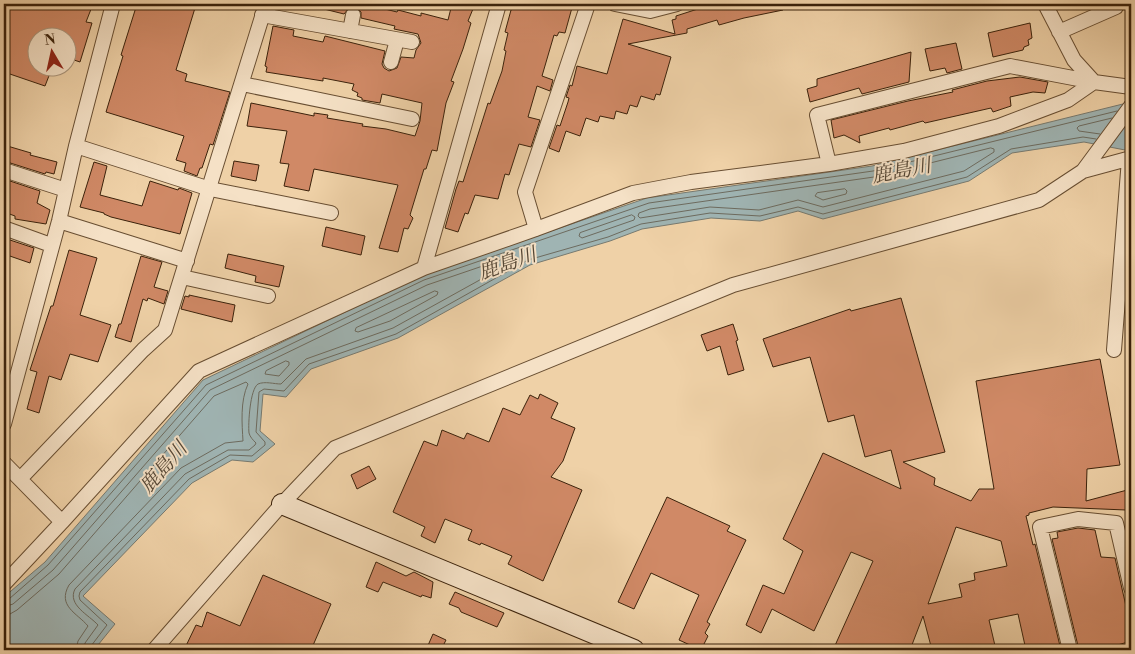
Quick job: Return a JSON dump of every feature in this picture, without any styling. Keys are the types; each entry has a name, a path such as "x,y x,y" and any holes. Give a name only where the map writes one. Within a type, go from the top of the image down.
{"street":[{"path":"4,424 59,220 113,4"},
{"path":"424,268 499,4"},
{"path":"536,229 524,192 588,4"},
{"path":"616,4 650,11 677,4"},
{"path":"1044,4 1074,60 1094,82"},
{"path":"1059,32 1116,7"},
{"path":"20,479 143,350 165,330 264,9 350,31 412,42"},
{"path":"350,31 353,15"},
{"path":"391,62 397,40"},
{"path":"829,164 817,115 1010,66 1131,87"},
{"path":"4,584 199,371 424,268 634,193 691,182 829,164 904,151 999,126 1068,100 1094,82"},
{"path":"242,84 412,119"},
{"path":"1083,171 1131,106"},
{"path":"76,146 210,188 331,214"},
{"path":"154,650 282,504 335,448 733,285 1039,200 1083,171 1130,159 1114,350"},
{"path":"4,170 66,190"},
{"path":"59,220 187,261"},
{"path":"4,228 51,245"},
{"path":"182,277 268,296"},
{"path":"4,462 62,522"},
{"path":"282,504 634,650"},
{"path":"1070,650 1040,527 1078,519 1116,523 1131,588"}],"water":[{"name":"鹿島川","path":"1131,102 1131,147 1125,150 1084,142 1012,153 969,181 823,219 798,211 760,221 711,218 642,229 610,241 530,265 398,338 311,369 286,397 263,394 260,431 275,444 253,462 232,460 192,483 83,596 115,624 94,650 4,650 4,597 45,562 203,380 423,275 647,198 872,166"}],"building":[{"path":"4,4 93,4 86,22 92,23 80,62 78,61 78,28 28,28 28,78 48,78 45,86 4,72"},
{"path":"137,4 179,4 195,8 176,70 187,74 185,81 230,92 213,145 210,144 202,168 200,168 197,176 184,171 186,163 176,160 184,136 106,112"},
{"path":"324,4 365,4 397,12 398,10 421,16 421,13 448,20 452,4 475,4 468,21 471,23 463,49 451,81 454,82 446,103 437,151 432,150 426,169 424,169 410,215 413,218 408,229 404,228 398,252 379,248 398,185 314,169 309,191 284,186 289,164 280,163 287,131 247,126 251,103 314,116 314,113 328,115 327,118 415,136 420,121 422,103 382,94 380,103 362,100 362,98 357,96 358,93 352,90 354,84 323,78 323,81 266,72 267,67 265,66 273,26 294,30 293,36 323,42 325,36 385,51 382,64 389,71 397,68 401,57 414,58 416,50 421,43 418,34 394,29 395,26 361,18 361,12 355,7 350,7 344,14 324,9"},
{"path":"521,4 534,4 547,9 548,4 573,4 565,33 559,32 557,36 554,35 542,76 553,80 550,91 537,86 528,117 540,120 531,147 519,144 509,175 505,174 498,199 475,195 468,214 465,213 458,232 445,228 456,189 459,181 463,182 488,103 490,104 502,71 508,33 505,32 511,10"},
{"path":"706,4 782,4 783,10 719,25 717,20 687,29 687,33 628,44 671,57 660,95 656,94 654,100 641,96 637,107 630,105 627,114 616,111 614,119 600,116 598,122 586,118 580,136 566,131 559,152 549,148 557,125 560,126 569,98 566,97 570,85 572,86 577,66 607,74 623,19 675,34 672,20 676,19 676,16 707,6"},
{"path":"1030,23 1032,38 1028,40 1029,45 1024,47 1023,50 993,57 988,33"},
{"path":"956,43 962,69 947,73 945,68 930,71 925,49"},
{"path":"911,52 909,82 862,94 859,88 810,102 807,89 817,86 817,79"},
{"path":"1020,77 1048,82 1045,93 1033,92 1010,97 1011,106 993,112 991,108 925,123 923,121 890,130 889,128 859,136 860,143 844,135 834,138 831,120 953,92 952,90 987,81"},
{"path":"4,145 31,153 30,155 57,162 54,174 46,172 45,174 4,161"},
{"path":"234,161 259,165 256,181 231,176"},
{"path":"94,162 107,166 100,195 142,206 150,181 192,193 180,234 111,217 104,213 80,207"},
{"path":"4,179 40,191 37,203 50,210 46,224 15,219 15,216 4,212"},
{"path":"326,227 365,236 361,255 322,246"},
{"path":"4,238 34,248 30,263 4,254"},
{"path":"69,250 97,258 80,315 111,325 98,362 70,354 61,380 49,376 39,413 27,409 37,372 30,370 51,306 53,306"},
{"path":"228,254 284,266 279,287 255,282 256,276 225,268"},
{"path":"141,256 162,262 154,287 168,291 164,304 148,298 147,301 143,299 131,342 115,337 119,324 121,324"},
{"path":"189,295 235,305 232,322 181,309 185,296 189,297"},
{"path":"901,298 945,452 903,462 935,478 934,485 971,501 979,489 994,489 976,381 1100,359 1120,465 1087,469 1086,501 1131,489 1131,508 1126,510 1053,507 1029,513 1026,516 1033,545 1035,544 1061,650 1026,650 1018,614 989,620 996,650 932,650 923,616 910,650 833,650 873,561 851,552 814,631 772,609 761,633 746,625 763,585 784,594 803,551 783,539 823,453 901,489 891,450 865,457 854,415 828,422 810,357 773,367 763,339 850,309 851,311","holes":["956,527 1001,541 1007,566 974,573 975,580 959,584 962,597 928,604"]},
{"path":"733,324 744,370 728,375 720,346 707,351 701,335"},
{"path":"540,394 558,403 551,418 575,428 563,461 551,477 582,490 543,581 508,564 512,556 481,543 480,545 468,540 472,530 445,519 435,543 421,536 425,527 393,512 424,441 437,446 442,430 464,439 467,433 489,442 503,408 520,415 530,395 538,399"},
{"path":"369,466 376,479 357,489 351,475"},
{"path":"667,497 730,526 727,531 746,540 707,622 710,624 705,633 708,636 701,650 679,640 699,595 651,573 634,609 618,602"},
{"path":"1078,528 1095,530 1101,557 1115,558 1128,615 1130,614 1131,641 1101,650 1100,648 1079,650 1052,539 1058,538 1057,532"},
{"path":"376,562 406,576 414,572 433,582 431,598 422,595 421,597 383,582 378,592 366,587"},
{"path":"263,575 331,604 311,650 184,650 196,625 202,627 207,612 240,626"},
{"path":"455,592 504,613 497,627 461,612 459,608 449,604"},
{"path":"433,634 446,640 441,650 426,650"}]}
